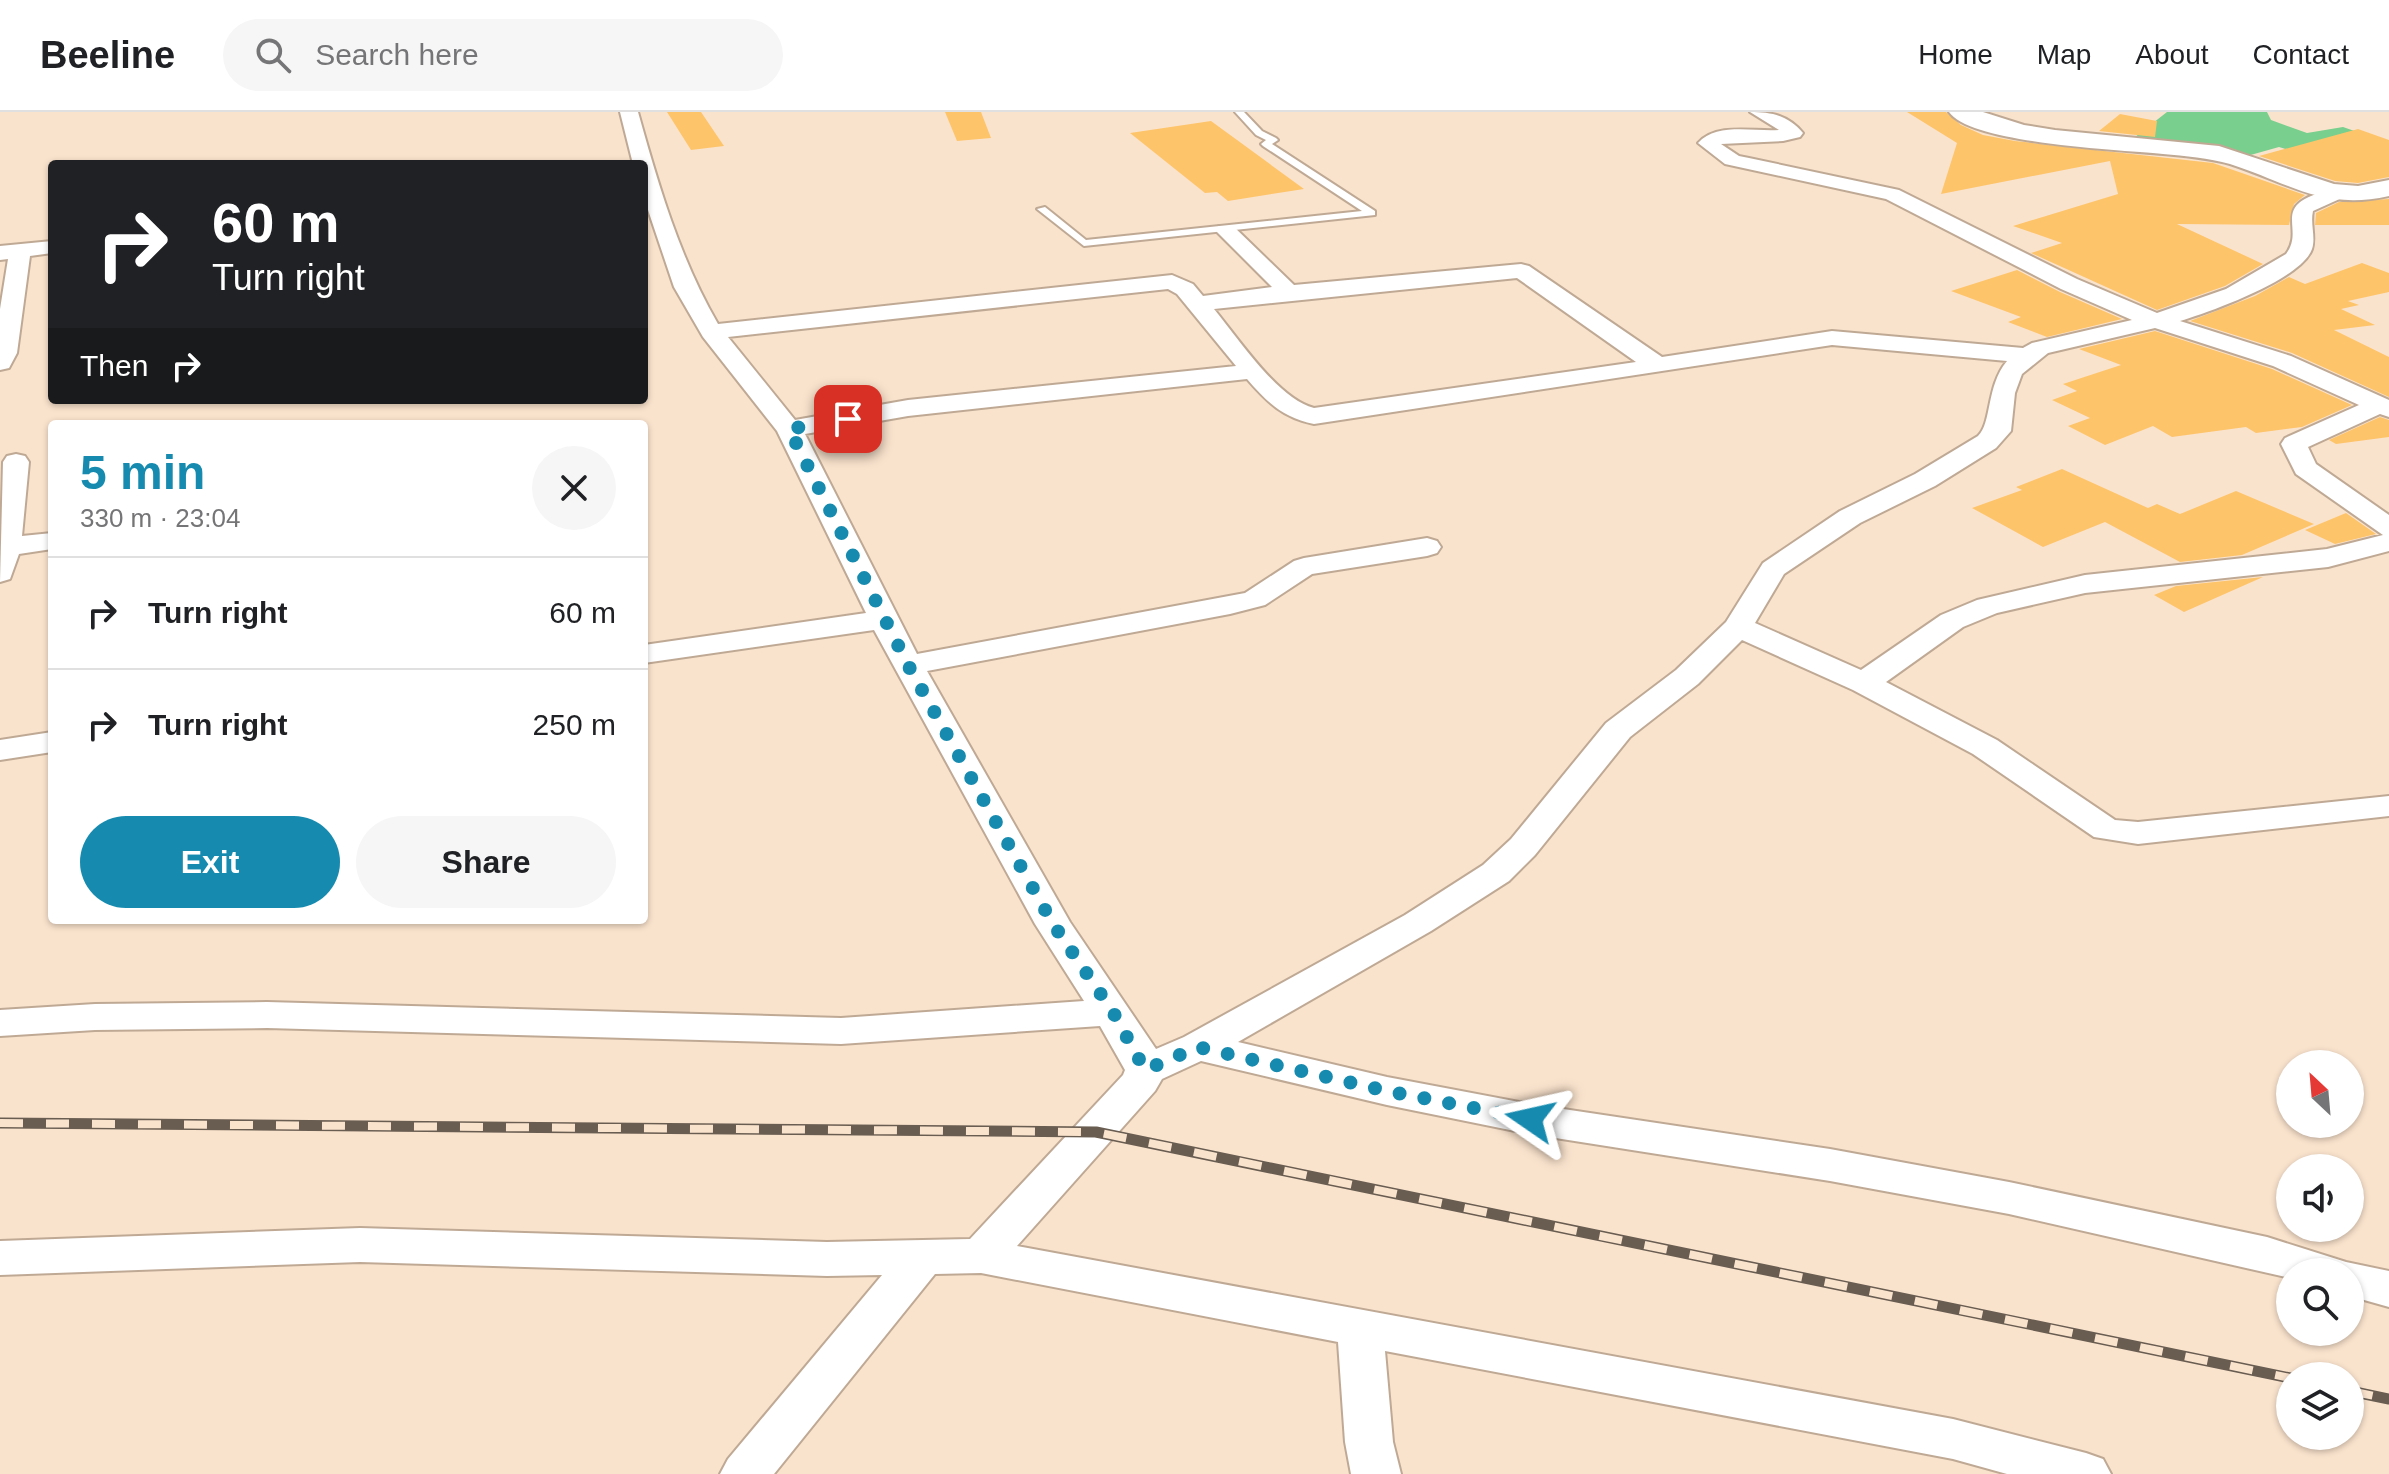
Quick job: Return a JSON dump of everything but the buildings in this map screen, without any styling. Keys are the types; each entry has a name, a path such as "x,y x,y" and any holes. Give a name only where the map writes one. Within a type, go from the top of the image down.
{"main road":[{"path":"1961,112 1981,121 2044,135 2221,154 2337,193 2356,194 2389,188"}],"street":[{"path":"629,112 641,160"},
{"path":"1759,112 1793,133 1719,137 1708,143 1732,160 1892,194 2069,284 2157,322 2282,361 2384,407"},
{"path":"648,185 685,287 711,332 789,429 908,665 1053,924 1113,1012 1145,1070"},
{"path":"711,332 1157,282 1180,284 1253,371 1291,410 1299,415 1314,416 1832,338 2024,355 2048,346 2157,322 2230,298 2297,257 2305,241 2301,215 2306,205 2337,193"},
{"path":"1226,230 1289,292"},
{"path":"0,363 5,353 10,252 48,247"},
{"path":"1198,304 1289,292 1521,271 1657,365"},
{"path":"981,1256 1130,1096 1145,1070 1198,1047 1418,923 1496,873 1523,847 1618,730 1687,677 1738,627 1773,569 1850,517 1925,480 1987,442 1998,431 2000,390 2024,355"},
{"path":"789,429 908,408 1253,371"},
{"path":"2384,407 2294,444 2305,468 2389,528"},
{"path":"16,462 4,560 48,543"},
{"path":"1864,683 1952,621 1988,606 2085,584 2313,561 2389,542"},
{"path":"908,665 1230,605 1255,599 1304,567 1427,547"},
{"path":"648,653 885,619"},
{"path":"1738,627 1864,683 1985,747 2106,830 2138,833 2389,806"},
{"path":"0,750 48,743"},
{"path":"0,1023 95,1017 267,1015 841,1031 1113,1012"},
{"path":"1198,1047 1387,1091 1530,1119 1830,1165 2009,1198 2281,1258"},
{"path":"0,1258 360,1245 827,1259 981,1256 1953,1439 2086,1474"},
{"path":"745,1474 923,1257"},
{"path":"2364,1282 2389,1289"},
{"path":"1360,1326 1369,1442 1376,1474"}],"lane":[{"path":"1042,209 1084,243 1372,213 1328,188 1307,169 1266,144 1273,140 1259,133 1239,112"}],"green space":[{"path":"2167,112 2267,112 2271,120 2307,133 2343,127 2386,142 2333,164 2279,147 2247,156 2130,141"}],"railway":[{"path":"0,1123 1096,1132 2276,1375"},
{"path":"2364,1394 2389,1399"}],"route":[{"path":"848,419 789,429 908,665 1053,924 1113,1012 1139,1054 1145,1070 1198,1047 1387,1091 1530,1119"}]}
